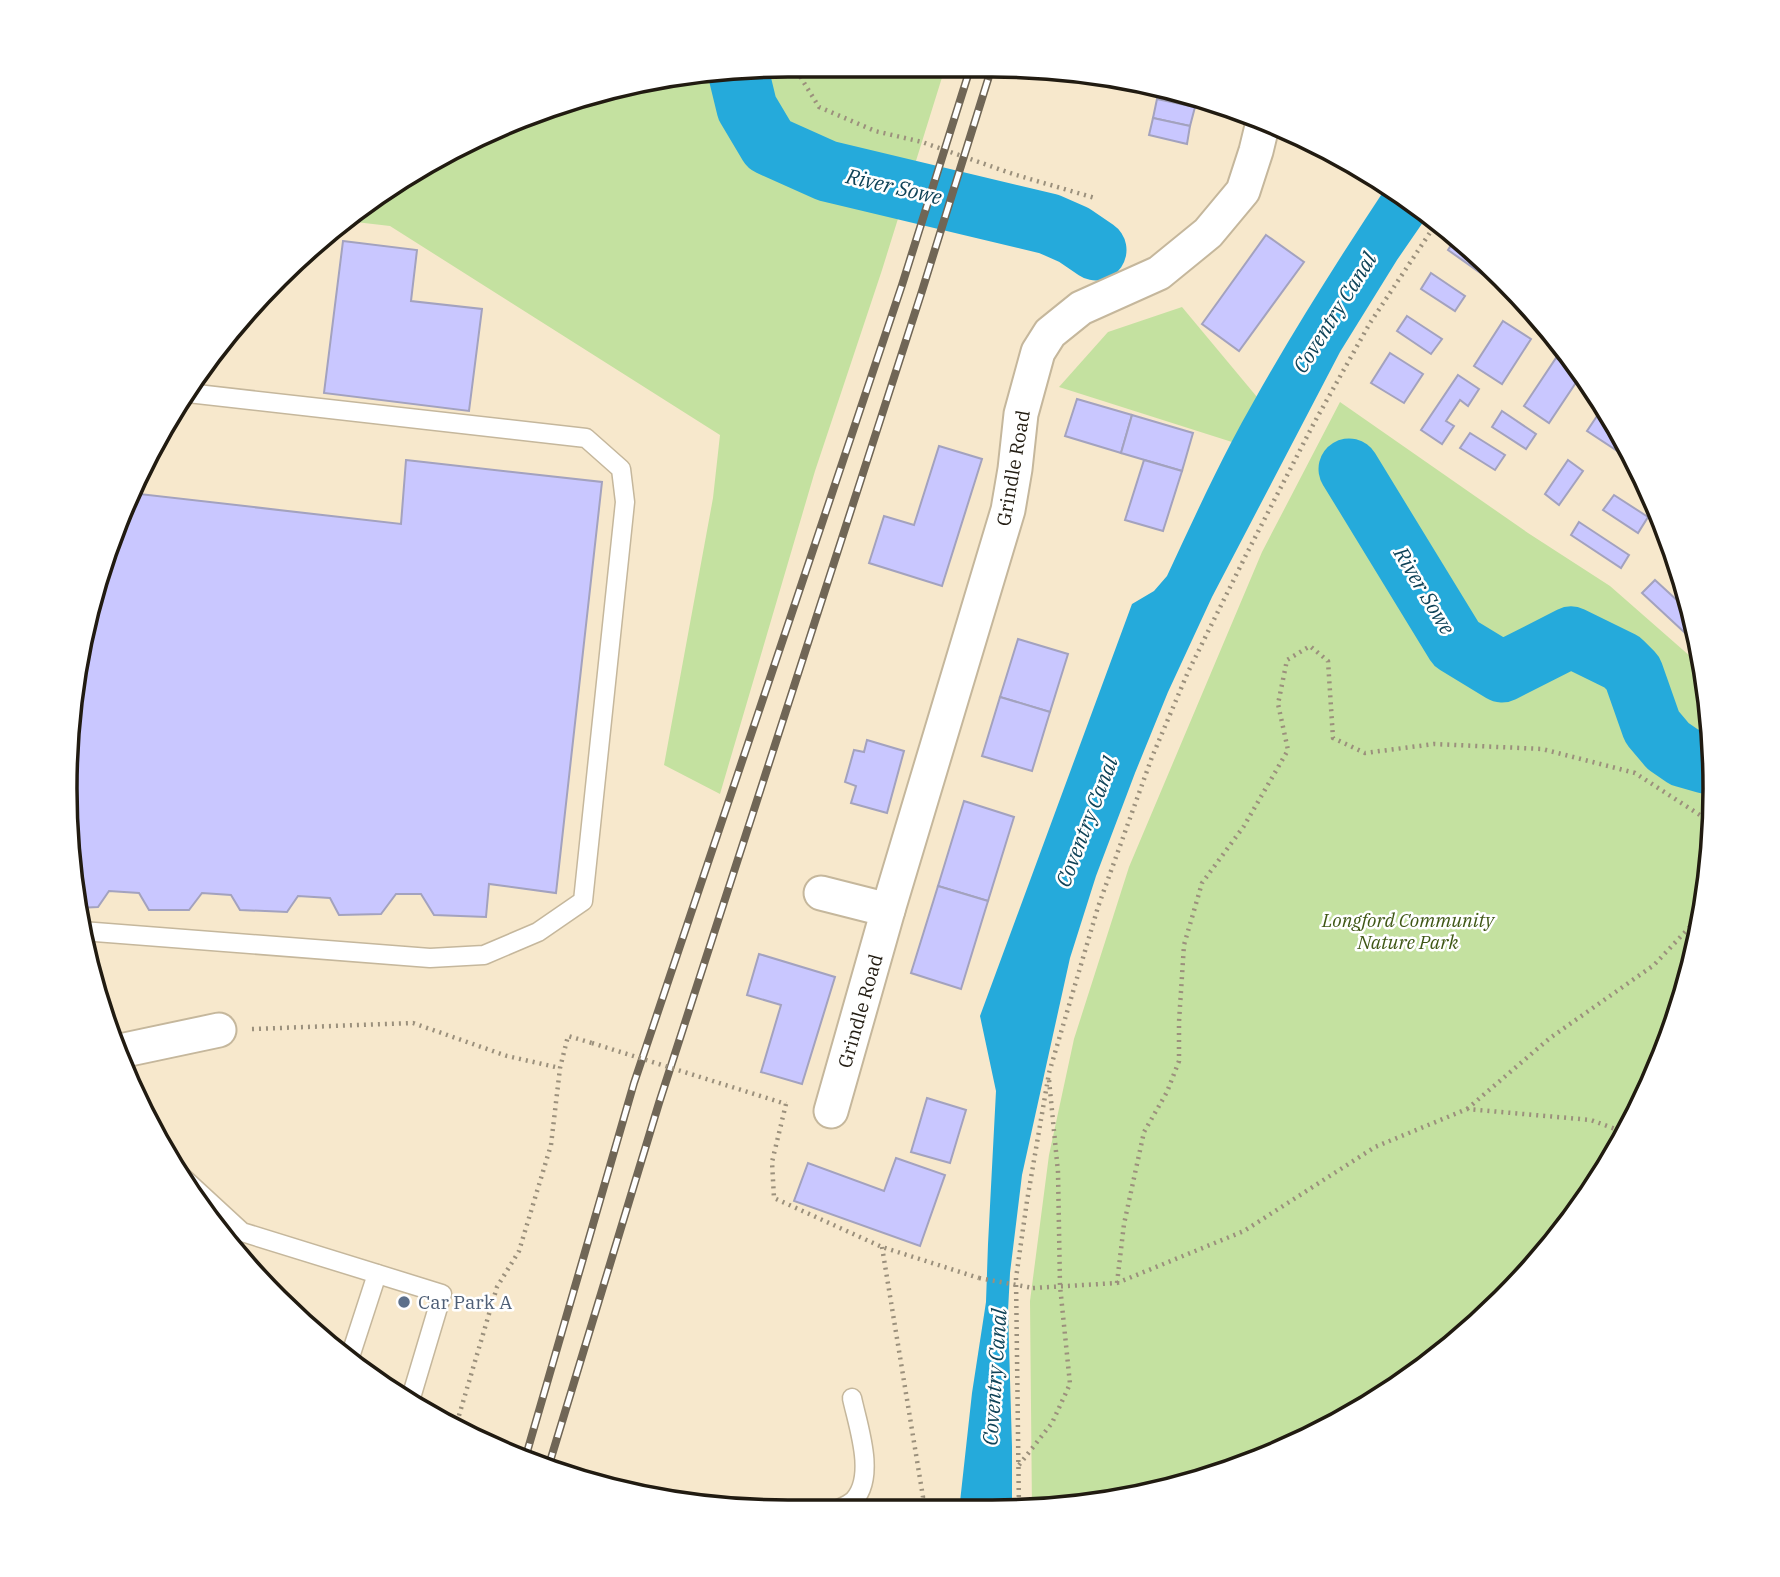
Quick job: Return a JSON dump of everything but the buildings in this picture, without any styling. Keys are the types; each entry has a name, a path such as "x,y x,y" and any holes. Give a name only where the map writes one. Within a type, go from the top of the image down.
{"street":[{"name":"Grindle Road","path":"831,1111 1007,510 1021,414 1038,352 1051,333 1081,308 1159,273 1208,233 1242,191 1261,130"},
{"path":"821,893 888,910"},
{"path":"127,1050 219,1030"}],"lane":[{"path":"92,932 430,958 484,955 538,932 583,901 625,502 621,469 586,438 196,394"},
{"path":"210,1203 242,1232 442,1294 413,1392"},
{"path":"352,1351 377,1274"},
{"path":"852,1398 865,1461 864,1482 853,1500"}],"path":[{"path":"800,77 819,107 875,131 922,142 1013,174 1095,198"},
{"path":"1019,1499 1016,1279 1049,1073 1098,907 1152,757 1188,672 1320,412 1370,323 1432,230"},
{"path":"1117,1283 1124,1224 1144,1132 1167,1093 1179,1061 1184,945 1202,883 1244,826 1288,750 1279,704 1287,660 1310,646 1328,661 1333,738 1365,753 1434,744 1542,749 1635,772 1702,816"},
{"path":"458,1418 497,1287 519,1251 551,1145 560,1068 568,1037 786,1104 772,1162 774,1198 882,1247 979,1279 1033,1288 1117,1283 1244,1231 1375,1147 1467,1109 1549,1038 1654,965 1689,928"},
{"path":"219,1030 414,1023 507,1056 560,1068"},
{"path":"1018,1465 1052,1423 1070,1384 1060,1286 1058,1172 1049,1073"},
{"path":"1467,1109 1591,1120 1616,1129"},
{"path":"882,1247 922,1500"}],"green space":[{"path":"942,77 815,471 720,794 664,765 713,498 720,435 390,226 358,222 433,172 474,150 516,131 604,101 696,83 742,79"},
{"path":"1182,307 1257,397 1232,442 1059,387 1108,332"},
{"name":"Longford Community Nature Park","path":"1340,402 1528,533 1610,586 1690,656 1697,696 1703,788 1697,881 1679,973 1649,1061 1630,1103 1583,1184 1556,1222 1495,1292 1425,1353 1347,1405 1264,1446 1176,1476 1084,1494 1032,1498 1030,1301 1049,1155 1074,1039 1129,867 1262,552"}],"water":[{"name":"Coventry Canal","path":"1382,194 1423,222 1340,352 1212,597 1168,692 1096,876 1070,958 1022,1175 1008,1311 1012,1499 960,1500 972,1393 986,1302 996,1091 980,1016 1132,604 1154,591 1167,576 1215,474 1250,408 1346,248"}],"waterway":[{"name":"River Sowe","path":"740,79 747,108 769,145 827,171 1049,224 1074,235 1096,250"},
{"name":"River Sowe","path":"1349,469 1456,644 1502,672 1571,637 1622,662 1633,673 1652,727 1668,746 1684,757 1702,762"}],"railway":[{"path":"528,1450 634,1083 902,285 967,77"},
{"path":"551,1459 659,1103 989,77"}],"place":[{"name":"Car Park A","path":"404,1302"}]}
